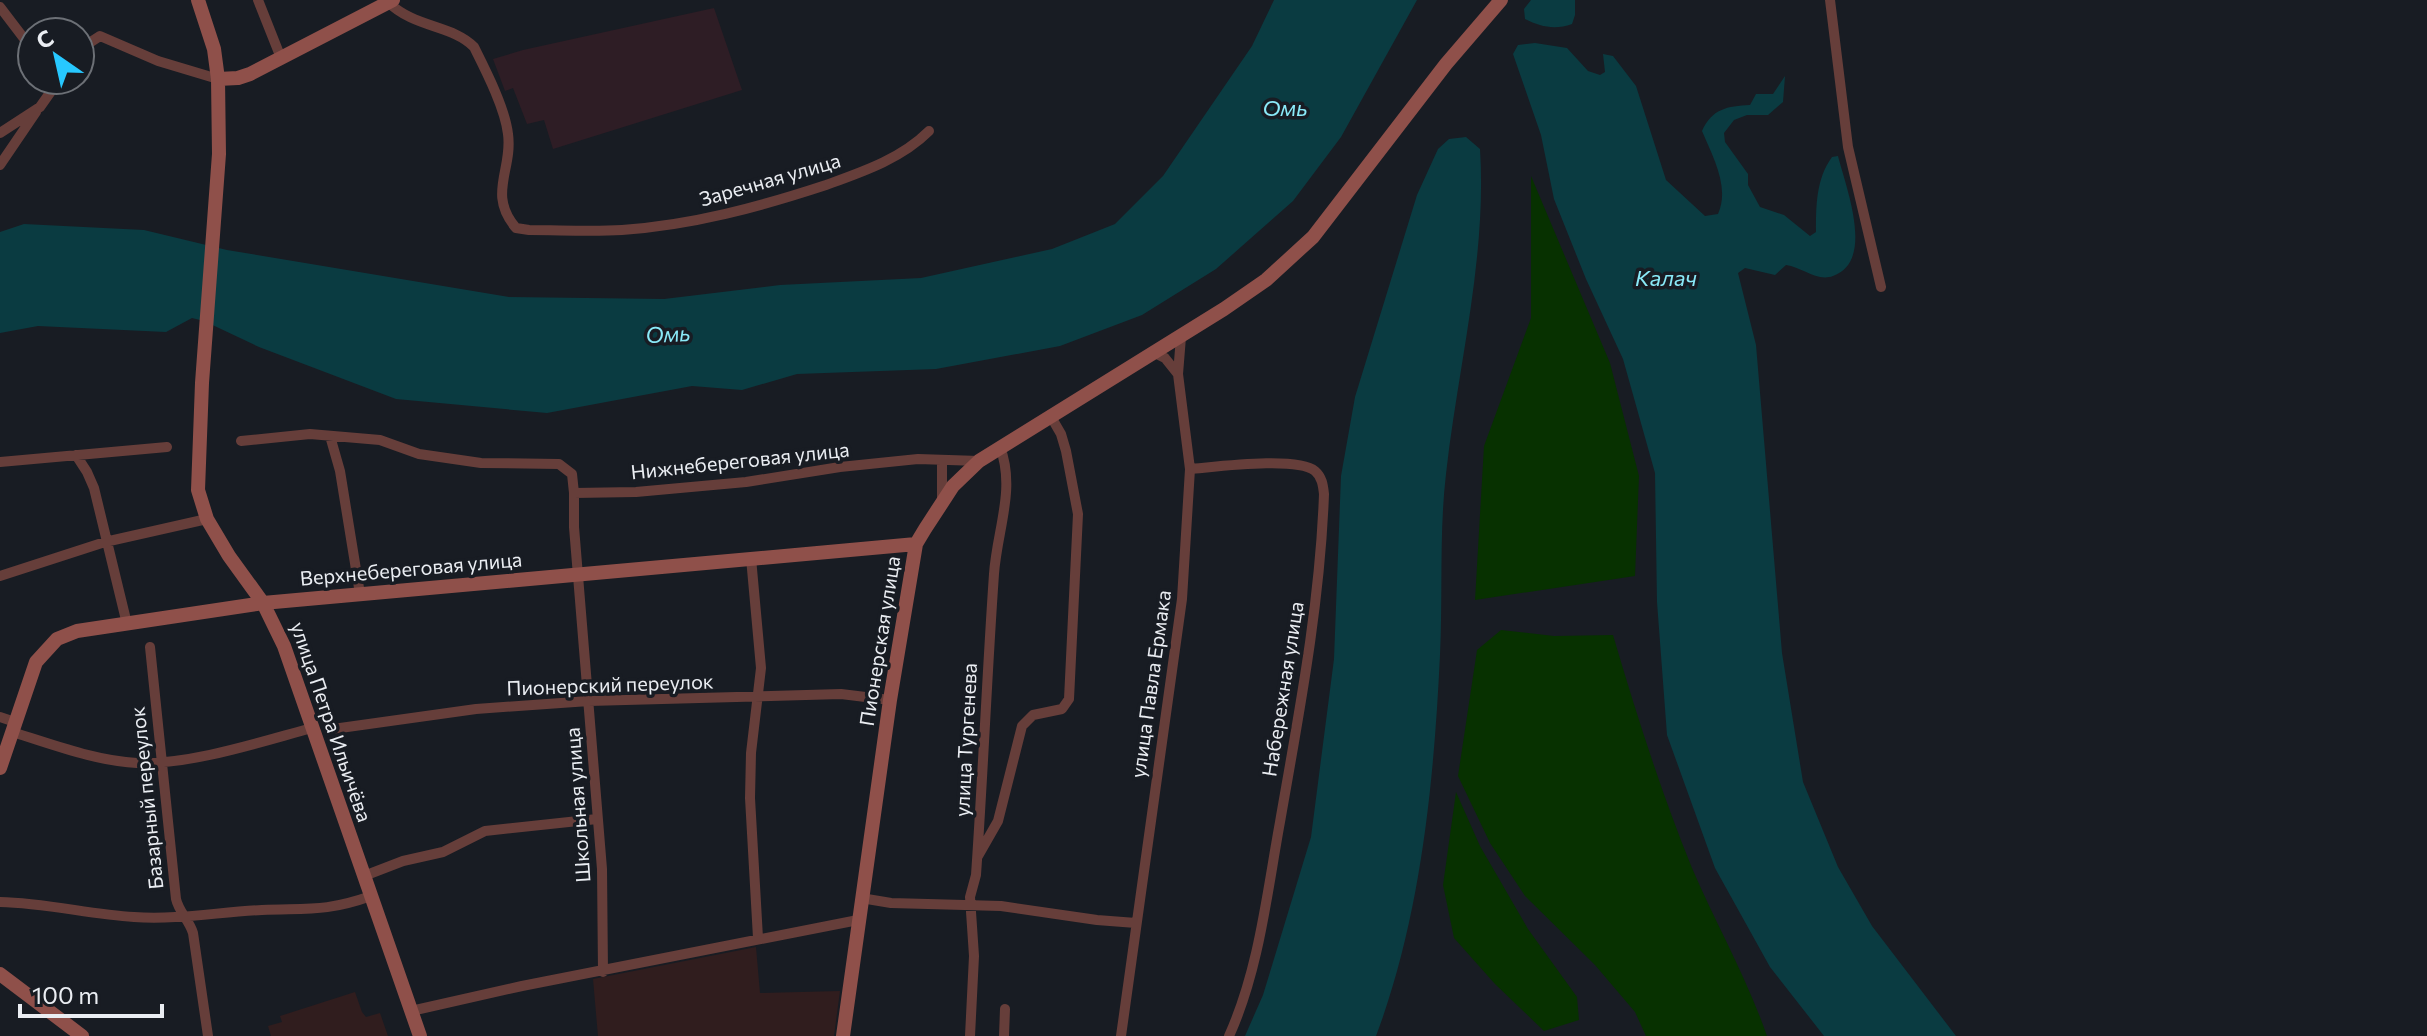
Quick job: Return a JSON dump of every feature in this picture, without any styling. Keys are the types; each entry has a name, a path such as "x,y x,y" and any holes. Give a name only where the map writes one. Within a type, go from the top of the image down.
{"street":[{"name":"улица Петра Ильичёва","path":"198,0 214,49 218,79 219,154 197,477 201,506 229,556 263,603 284,646 420,1036"},
{"path":"258,0 281,58"},
{"name":"Пионерская улица","path":"843,1036 890,700 916,544 942,500 961,476 979,461 1181,337 1266,280 1313,237 1446,64 1501,0"},
{"path":"1830,0 1848,147 1881,287"},
{"path":"96,39 100,36 158,61 218,79 238,78 391,1"},
{"name":"Заречная улица","path":"391,1 407,18 466,38 474,47 509,136 501,186 503,208 516,228 620,230 717,217 762,206 875,167 898,155 929,131"},
{"path":"0,7 16,28"},
{"path":"0,165 48,96"},
{"path":"0,133 40,107"},
{"name":"улица Павла Ермака","path":"1121,1036 1182,599 1190,469 1178,374 1181,337"},
{"path":"1155,353 1165,358 1178,374"},
{"path":"978,857 998,821 1022,726 1033,715 1062,709 1069,699 1078,514 1066,451 1050,415"},
{"path":"241,441 310,434 380,440 419,454 481,463 559,464 572,474 574,493"},
{"path":"330,436 340,471 360,594"},
{"path":"0,462 167,447"},
{"name":"улица Тургенева","path":"970,1036 974,956 970,897 978,857 994,569 1008,474 1000,447"},
{"path":"76,455 94,488 127,624"},
{"name":"Нижнебереговая улица","path":"574,493 636,492 721,484 918,459 979,461"},
{"path":"942,460 942,500"},
{"name":"Набережная улица","path":"1190,469 1292,464 1314,470 1322,482 1324,494 1316,608 1300,710 1262,921 1247,984 1229,1036"},
{"name":"Школьная улица","path":"574,493 574,527 602,869 603,972"},
{"path":"0,576 105,542 207,519"},
{"name":"Верхнебереговая улица","path":"0,768 36,662 48,646 66,634 263,603 916,544"},
{"path":"751,558 761,668 751,753 750,798 758,938"},
{"name":"Базарный переулок","path":"150,647 176,899 193,933 208,1036"},
{"name":"Пионерский переулок","path":"333,729 476,709 589,701 841,694 890,700"},
{"path":"0,717 13,727 103,758 134,763 160,763 312,728"},
{"path":"364,876 403,861 443,852 485,831 597,819"},
{"path":"0,902 131,917 186,918 264,910 329,909 371,896"},
{"path":"861,898 970,907 1001,906 1136,923"},
{"path":"411,1011 509,988 858,920"},
{"path":"0,974 82,1036"},
{"path":"1004,1036 1005,1009"}],"shaded area":[{"path":"714,8 742,90 553,149 544,120 527,124 513,88 505,91 493,59 523,50"},
{"path":"756,947 760,993 840,991 834,1036 598,1036 593,979"},
{"path":"355,992 366,1017 380,1013 388,1036 271,1036 268,1026 282,1022 280,1016"}],"green space":[{"path":"1531,176 1610,363 1639,476 1635,576 1475,600 1484,446 1531,318"},
{"path":"1501,630 1554,636 1613,635 1681,839 1767,1036 1646,1036 1635,1012 1595,965 1525,896 1490,843 1458,776 1477,650"},
{"path":"1456,792 1480,846 1528,929 1577,997 1579,1020 1544,1031 1495,984 1454,938 1443,885"}],"water":[{"name":"Омь","path":"1274,0 1417,0 1341,137 1293,201 1216,269 1142,315 1060,346 936,369 797,374 742,390 692,386 547,413 396,399 192,318 166,332 38,326 0,333 0,232 24,224 144,230 227,250 509,297 664,299 780,285 921,278 1052,249 1115,224 1163,176 1252,46"},
{"path":"1531,0 1575,0 1572,24 1548,27 1525,19 1524,9"},
{"name":"Калач","path":"1535,43 1567,48 1588,71 1600,75 1605,72 1603,54 1613,56 1636,86 1666,180 1705,216 1718,214 1722,193 1719,172 1702,131 1706,124 1721,110 1750,105 1756,94 1773,94 1785,76 1783,102 1768,115 1747,115 1734,120 1724,133 1725,142 1748,174 1748,185 1760,207 1784,215 1810,236 1816,232 1817,203 1823,174 1832,157 1838,156 1854,221 1853,255 1846,268 1827,277 1815,276 1786,265 1775,275 1745,268 1738,273 1756,345 1782,653 1803,782 1838,867 1872,926 1956,1036 1824,1036 1770,967 1715,868 1667,735 1657,602 1655,473 1623,359 1554,199 1541,135 1513,54 1518,45"},
{"path":"1466,137 1480,149 1479,231 1444,496 1440,655 1429,800 1404,944 1376,1036 1245,1036 1263,995 1311,837 1334,659 1341,476 1355,397 1417,195 1438,149 1449,139"}]}
